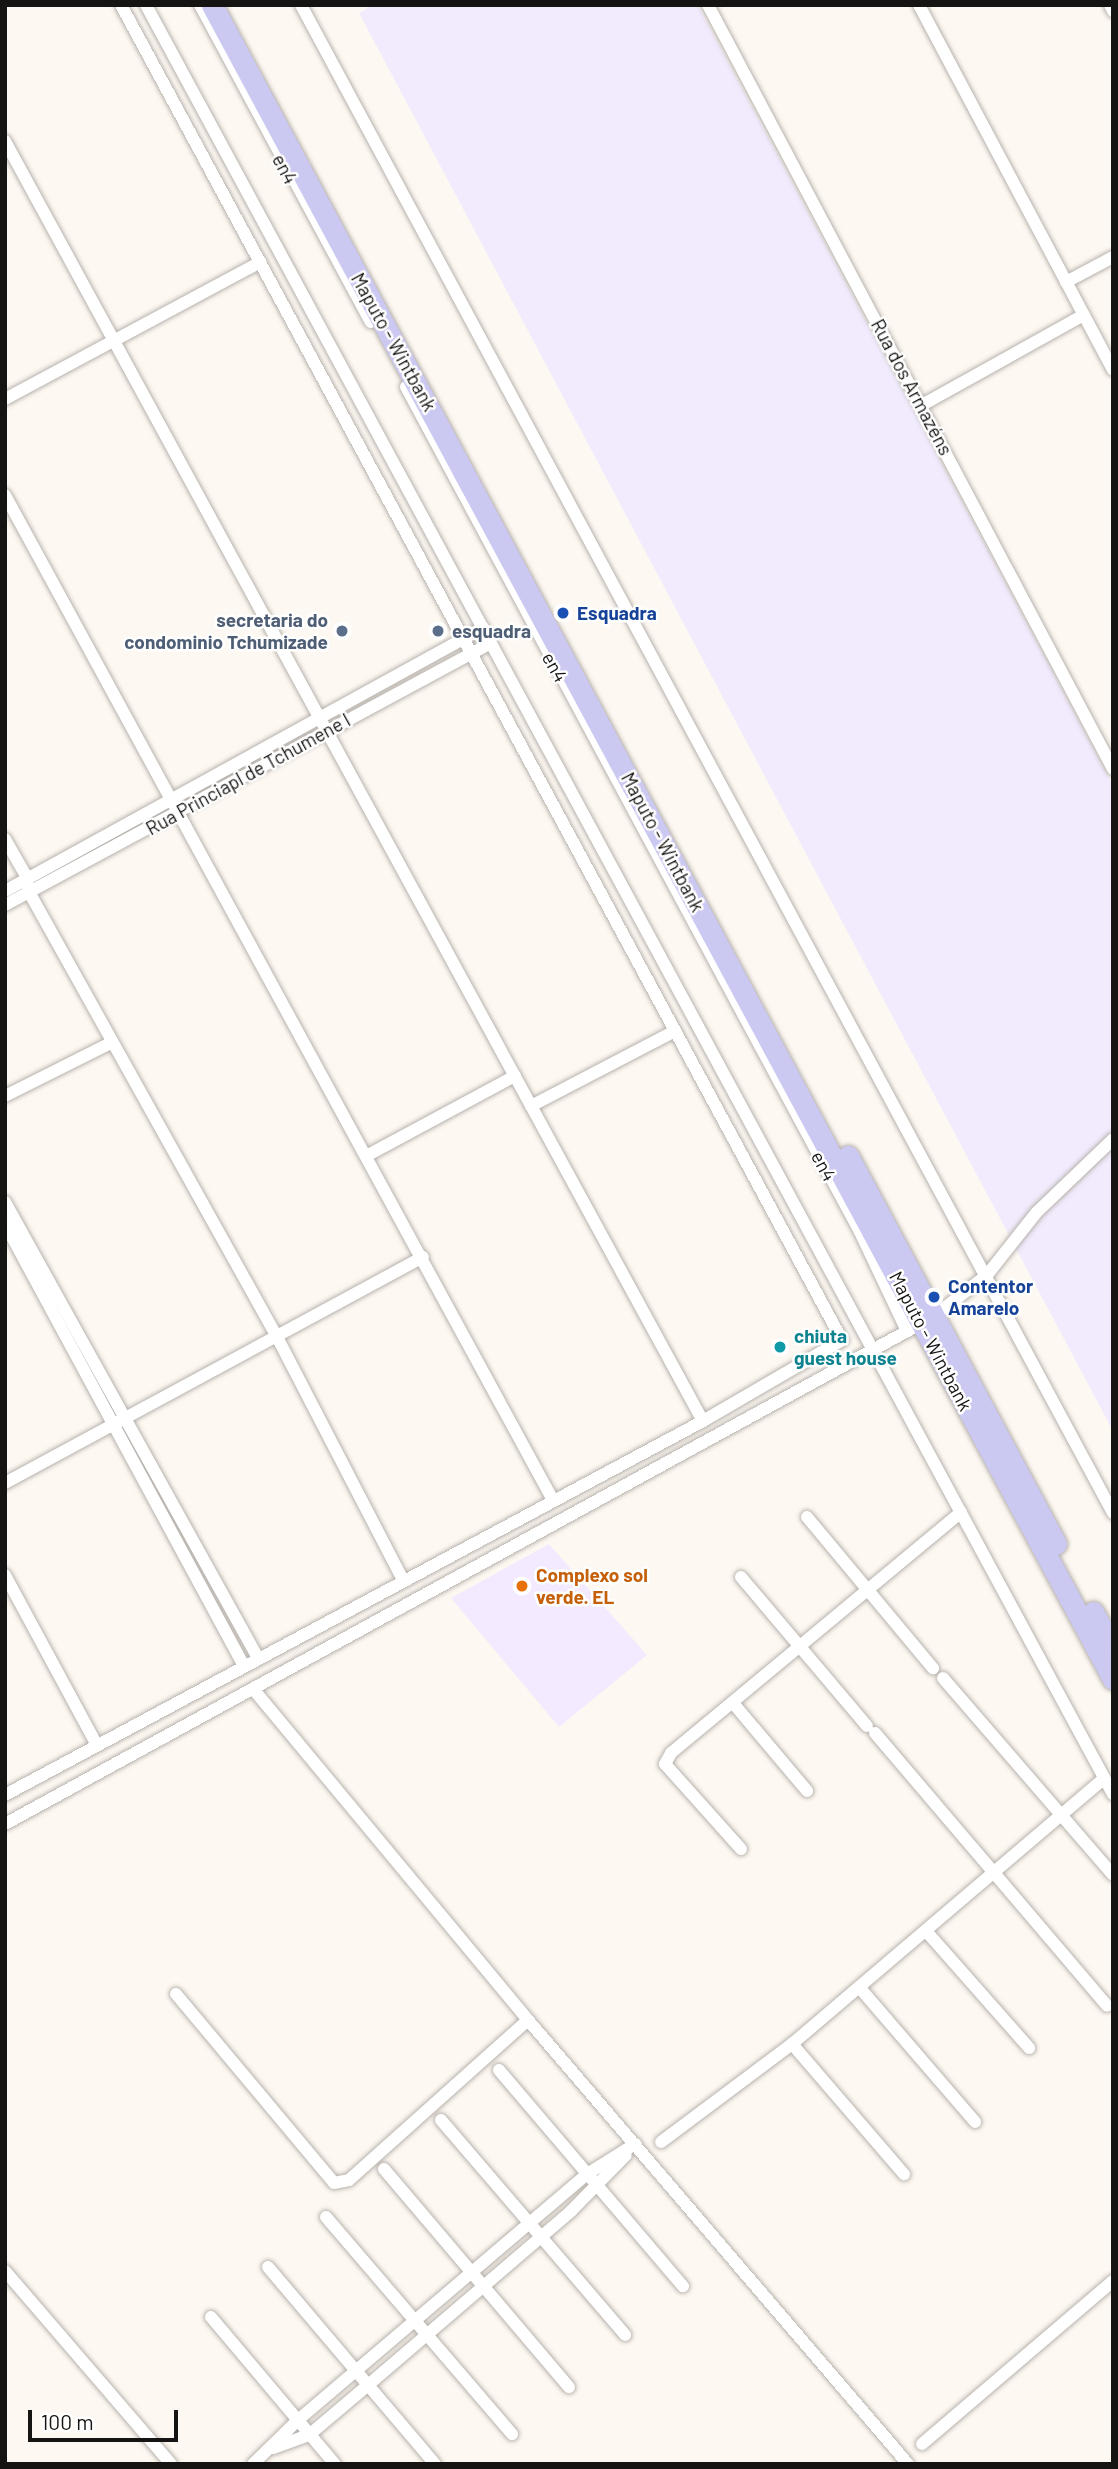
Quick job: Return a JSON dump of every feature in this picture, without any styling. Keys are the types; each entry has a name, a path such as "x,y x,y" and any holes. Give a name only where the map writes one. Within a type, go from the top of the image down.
{"highway":[{"name":"Maputo - Wintbank","path":"212,5 1113,1679"},
{"name":"Maputo - Wintbank","path":"228,5 921,1324 1113,1647"}],"street":[{"path":"5,1795 703,1421 842,1340 466,637 121,5"},
{"path":"146,5 1113,1794"},
{"name":"en4","path":"200,5 860,1232 921,1324"},
{"path":"301,5 1113,1513"},
{"name":"Rua dos Armazéns","path":"708,5 1113,769"},
{"path":"919,5 1113,370"},
{"path":"1110,5 1113,11"},
{"path":"5,141 322,727 703,1421"},
{"path":"1066,282 1113,257"},
{"path":"5,399 261,262"},
{"path":"922,405 1084,315"},
{"path":"5,495 368,1155 553,1500"},
{"name":"Rua Princiapl de Tchumene I","path":"5,891 27,886 180,813 483,628"},
{"name":"Rua Princiapl de Tchumene I","path":"5,905 27,886 173,800 491,643"},
{"path":"5,839 27,886 111,1043 276,1335 403,1580"},
{"path":"531,1106 675,1031"},
{"path":"5,1096 111,1043"},
{"path":"368,1155 515,1076"},
{"path":"5,1824 921,1324 987,1275 1038,1212 1113,1139"},
{"path":"5,1202 258,1658"},
{"path":"5,1224 244,1666"},
{"path":"5,1482 423,1257"},
{"path":"741,1849 665,1764 671,1753 961,1512"},
{"path":"807,1517 933,1668"},
{"path":"5,1574 97,1745"},
{"path":"741,1577 1107,2006"},
{"path":"943,1678 1113,1875"},
{"path":"254,1690 528,2020 908,2464"},
{"path":"733,1703 807,1791"},
{"path":"660,2142 792,2044 996,1874 1104,1778"},
{"path":"926,1931 1029,2048"},
{"path":"859,1987 975,2122"},
{"path":"176,1994 334,2183 349,2180 528,2020"},
{"path":"792,2044 904,2174"},
{"path":"499,2070 683,2287"},
{"path":"441,2120 540,2239 625,2335"},
{"path":"253,2464 298,2420 470,2272 587,2174 635,2144"},
{"path":"271,2449 309,2435 426,2337 597,2187 635,2144"},
{"path":"384,2169 569,2387"},
{"path":"326,2217 413,2322 512,2434"},
{"path":"268,2267 435,2464"},
{"path":"5,2271 171,2464"},
{"path":"922,2444 1113,2281"},
{"path":"211,2317 335,2464"}],"shaded area":[{"path":"373,5 698,5 1113,785 1113,1431 359,13"},
{"path":"549,1544 647,1655 559,1727 451,1598"}],"place":[{"name":"Esquadra","path":"563,613"},
{"name":"secretaria do condominio Tchumizade","path":"342,631"},
{"name":"esquadra","path":"438,631"},
{"name":"Contentor Amarelo","path":"934,1297"},
{"name":"chiuta guest house","path":"780,1347"},
{"name":"Complexo sol verde. EL","path":"522,1586"}]}
